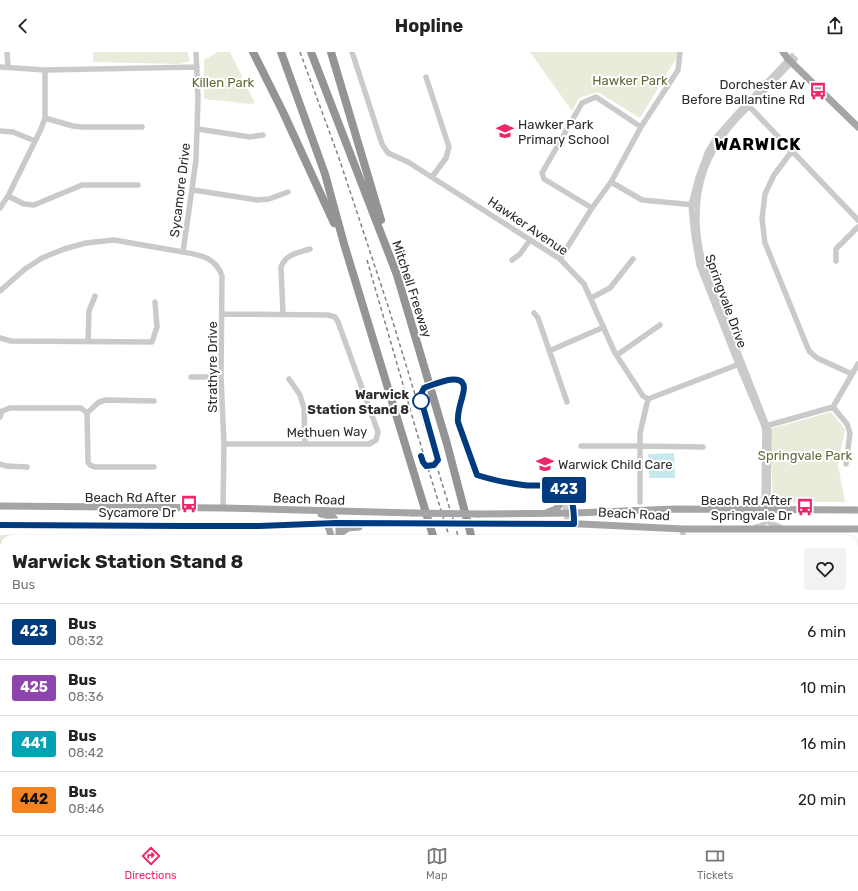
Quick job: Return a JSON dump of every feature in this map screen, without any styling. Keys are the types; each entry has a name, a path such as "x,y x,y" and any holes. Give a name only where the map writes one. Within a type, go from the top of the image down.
{"highway":[{"path":"253,52 284,112 344,244"},
{"path":"281,52 325,174 344,244 433,535"},
{"name":"Mitchell Freeway","path":"311,52 397,275 447,444 471,535"},
{"path":"331,52 397,275"}],"main road":[{"path":"783,52 858,121"},
{"path":"791,58 858,127"},
{"path":"544,514 559,507 562,503 562,496"},
{"name":"Beach Road","path":"0,506 223,508 478,514 544,514 668,509 858,510"},
{"path":"276,510 291,513 326,515 334,518 339,528 337,535"},
{"path":"336,523 345,514 358,512"},
{"path":"326,523 334,535"},
{"name":"Beach Road","path":"0,525 259,526 326,523 416,523 570,524 683,529 858,529"},
{"path":"340,535 348,528 397,523"}],"street":[{"path":"7,52 8,67"},
{"name":"Sycamore Drive","path":"0,291 25,268 42,258 64,249 86,243 114,240 183,252 193,190 198,129 196,52"},
{"name":"Hawker Avenue","path":"352,52 382,144 388,153 408,162 560,259 584,284 617,355 643,396 648,399"},
{"path":"560,259 592,208 611,182 642,127 678,70 680,52"},
{"name":"Springvale Drive","path":"790,529 779,527 770,523 766,510 764,502 766,426 699,265 694,235 694,205 698,178 708,151 726,125 748,105 791,58"},
{"path":"0,67 45,70 197,67"},
{"path":"0,208 8,196 45,118 45,70"},
{"path":"426,77 449,147 446,158 432,177"},
{"path":"592,208 544,179 542,173 582,103 596,97 642,127"},
{"path":"748,105 858,220"},
{"path":"45,118 73,126 83,127 142,127"},
{"path":"198,129 250,137 263,135"},
{"path":"0,131 13,132 35,141"},
{"path":"792,151 774,176 765,194 762,219 765,243 809,351 817,358 852,374"},
{"path":"611,182 642,200 694,205"},
{"path":"8,196 24,204 34,205 82,185 138,185"},
{"path":"193,190 258,200 269,199 288,192"},
{"path":"836,261 836,249 858,227"},
{"path":"512,260 520,254 530,240"},
{"path":"283,314 281,267 289,256 310,249"},
{"name":"Strathyre Drive","path":"183,252 208,258 218,267 222,281 221,377 224,444 223,508"},
{"path":"591,298 610,288 633,259"},
{"path":"88,342 89,311 95,296"},
{"path":"0,338 11,340 152,342 157,327 155,302"},
{"path":"534,313 538,318 567,402"},
{"name":"Methuen Way","path":"222,314 328,315 336,319 378,432 376,440 369,444 224,444"},
{"path":"617,355 660,325"},
{"path":"549,351 604,327"},
{"path":"640,502 640,433 648,399 740,363"},
{"path":"766,426 833,407 858,364"},
{"path":"191,376 221,377"},
{"path":"289,379 300,395 304,408 305,444"},
{"path":"154,401 106,400 99,402 87,413 88,462 90,465 95,467 154,467"},
{"path":"833,407 847,424 850,433 846,464"},
{"path":"0,418 2,412 10,408 81,408 87,413"},
{"path":"582,446 703,447"},
{"path":"0,464 6,466 27,467"},
{"path":"533,486 552,486 565,490 573,506 570,524"},
{"path":"544,490 556,492 562,496 571,513"},
{"name":"Springvale Drive","path":"748,528 760,527 763,524 766,510"},
{"path":"683,529 683,535"}],"green space":[{"path":"93,52 187,52 190,61 180,64 93,62"},
{"name":"Killen Park","path":"218,52 230,52 255,103 251,104 204,99 204,60"},
{"name":"Hawker Park","path":"530,52 677,52 677,57 640,118 598,92 579,98 572,111"},
{"name":"Springvale Park","path":"831,412 845,429 838,465 845,502 779,502 773,500 770,429"}],"water":[{"path":"674,453 675,478 649,478 648,454"}],"railway":[{"path":"300,52 339,158 389,309 458,535"},
{"path":"367,260 417,433 449,535"}],"bus line":[{"name":"423","path":"0,525 259,526 336,523 574,524 573,506 567,493 562,488 552,486 523,485 477,475 458,422 458,413 464,392 464,385 460,380 450,379 424,388 421,391 420,396 438,460 436,464 426,466 421,456"}],"place":[{"name":"Dorchester Av Before Ballantine Rd","path":"818,91"},
{"name":"Hawker Park Primary School","path":"505,131"},
{"name":"Warwick Station Stand 8","path":"421,401"},
{"name":"Warwick Child Care","path":"545,464"},
{"name":"Beach Rd After Sycamore Dr","path":"189,504"},
{"name":"Beach Rd After Springvale Dr","path":"805,507"}],"district":[{"name":"WARWICK","path":"758,144"}]}
